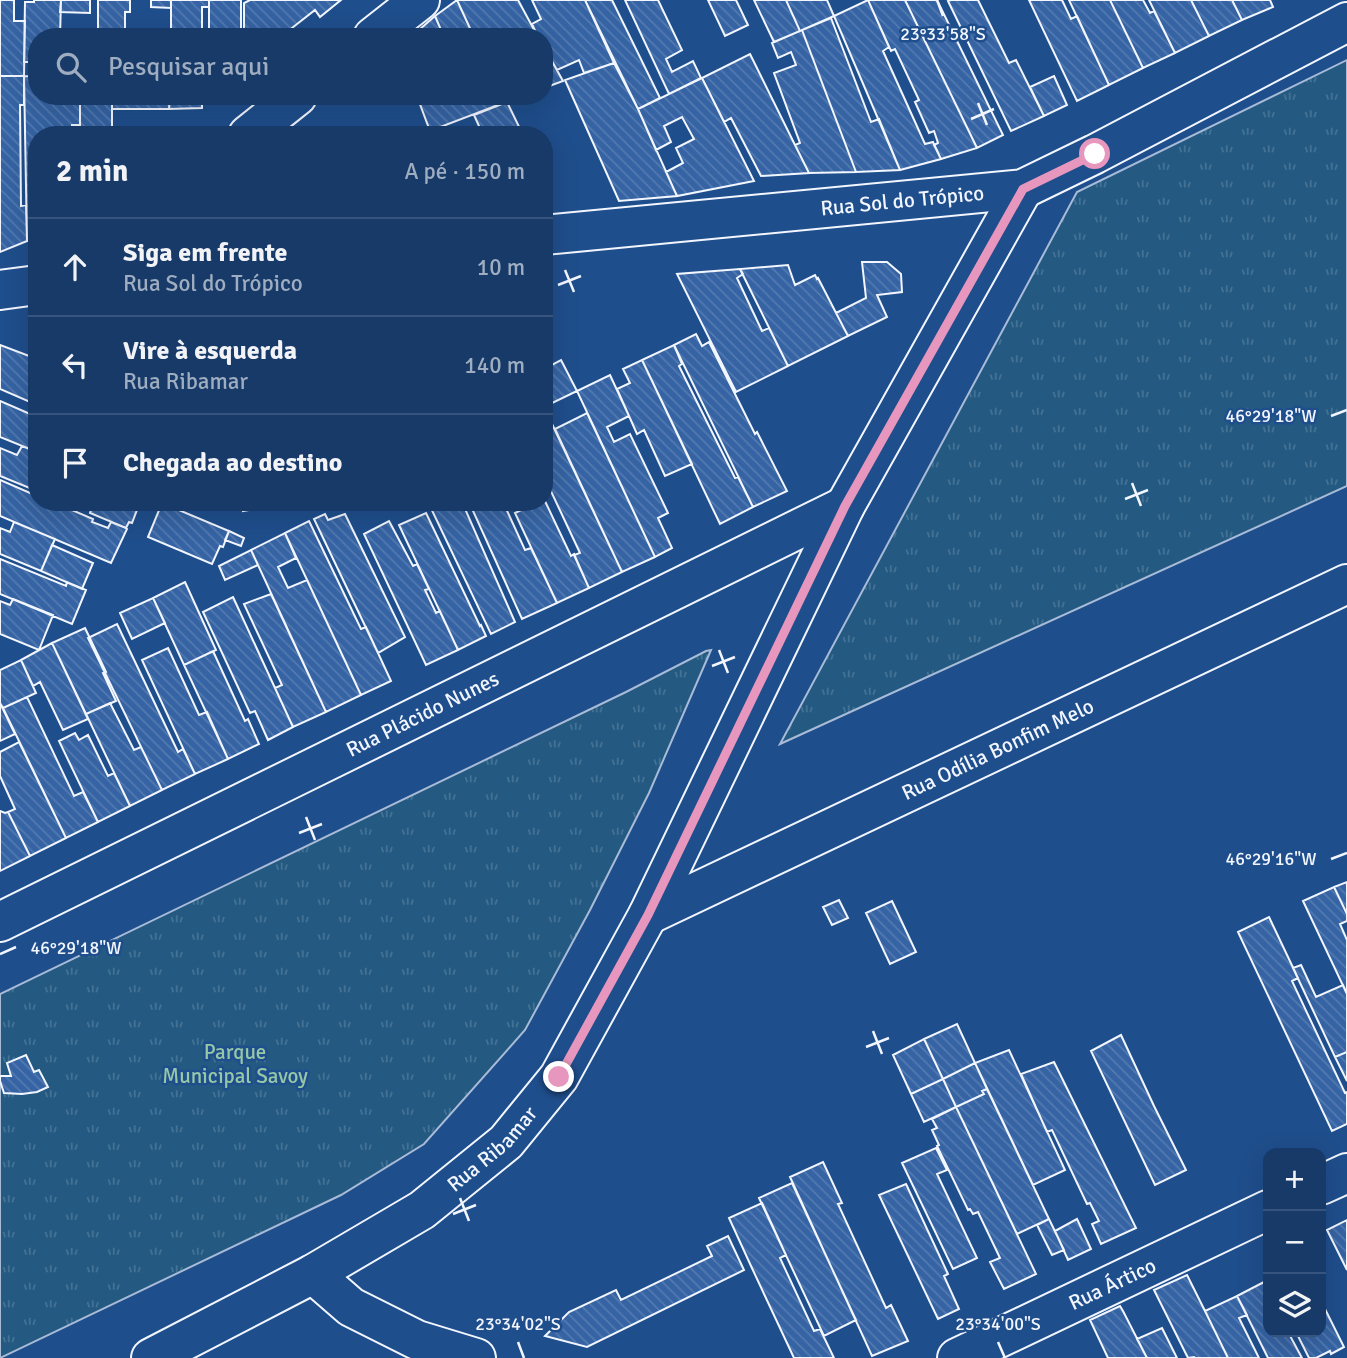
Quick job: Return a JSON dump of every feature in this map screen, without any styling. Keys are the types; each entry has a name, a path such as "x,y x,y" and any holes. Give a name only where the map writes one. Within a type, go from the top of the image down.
{"street":[{"path":"384,28 420,0"},
{"name":"Rua Sol do Trópico","path":"553,234 1023,189 1347,22"},
{"path":"259,126 286,105"},
{"name":"Rua Ribamar","path":"151,1358 313,1274 422,1210 506,1142 559,1077 648,915 845,506 1023,189"},
{"path":"0,290 28,286"},
{"name":"Rua Plácido Nunes","path":"0,922 845,506"},
{"name":"Rua Odília Bonfim Melo","path":"648,915 1347,584"},
{"path":"1326,1183 1347,1173"},
{"name":"Rua Ártico","path":"957,1358 1266,1211"},
{"path":"313,1274 351,1307 417,1340 476,1358"}],"green space":[{"path":"1347,60 1347,486 780,744 1077,192"},
{"name":"Parque Municipal Savoy","path":"711,650 649,793 525,1030 424,1144 341,1195 0,1358 0,994"}],"building":[{"path":"0,0 14,0 14,21 25,21 24,76 0,76"},
{"path":"61,0 60,28 28,28 28,62 24,62 25,2"},
{"path":"61,0 90,0 90,13 60,12"},
{"path":"98,0 130,0 130,12 125,12 125,28 98,28"},
{"path":"151,0 171,0 171,8 151,7"},
{"path":"171,0 209,0 209,7 202,7 202,28 171,28"},
{"path":"209,0 241,0 241,28 209,28"},
{"path":"250,0 341,0 320,17 315,10 292,28 244,28 244,3"},
{"path":"457,0 470,28 440,28 435,16"},
{"path":"457,0 518,0 533,28 470,28"},
{"path":"532,0 585,0 614,63 584,73 579,60 557,70 553,63 553,28 534,28 532,24 541,19"},
{"path":"585,0 612,0 660,98 638,109"},
{"path":"625,0 658,0 682,50 666,59 672,72 693,61 701,78 669,94"},
{"path":"708,0 736,0 748,25 725,36"},
{"path":"754,0 786,0 800,31 774,42"},
{"path":"786,0 827,0 834,16 800,31"},
{"path":"868,0 905,0 977,148 941,159 934,145 938,143 934,131 929,133 915,102 919,100 895,49 891,51"},
{"path":"868,0 889,47 883,51 925,144 933,142 941,159 900,170 834,16"},
{"path":"905,0 937,0 1003,135 977,148"},
{"path":"978,0 1009,63 1016,60 1044,116 1011,131 948,1"},
{"path":"1029,0 1062,0 1071,19 1077,16 1109,85 1077,101"},
{"path":"1069,0 1110,0 1143,68 1109,85"},
{"path":"1110,0 1143,0 1150,13 1154,11 1175,53 1143,68"},
{"path":"1149,0 1191,0 1209,36 1175,53"},
{"path":"1191,0 1232,0 1242,20 1209,36"},
{"path":"1232,0 1270,0 1273,7 1242,20"},
{"path":"435,16 440,28 421,28"},
{"path":"831,18 871,122 879,119 900,170 856,172 802,30"},
{"path":"802,30 856,172 809,173 795,145 800,143 774,73 796,65 791,52 778,58 772,43"},
{"path":"750,54 809,173 761,176 731,118 724,122 702,78"},
{"path":"553,63 563,81 553,85"},
{"path":"614,63 677,196 619,201 565,80"},
{"path":"0,76 24,76 24,105 20,105 21,206 26,205 27,241 0,252"},
{"path":"24,76 28,76 28,105 80,105 80,125 28,126 27,241"},
{"path":"1054,76 1067,105 1044,116 1030,87"},
{"path":"702,78 754,181 677,196 666,172 683,163 676,148 694,139 682,117 664,126 671,142 656,150 638,109"},
{"path":"80,105 112,105 112,126 80,126"},
{"path":"112,105 169,105 169,109 112,109"},
{"path":"169,105 202,105 202,108 169,109"},
{"path":"420,105 498,105 443,126 428,126"},
{"path":"499,105 508,105 519,126 479,126 474,115"},
{"path":"862,262 887,262 901,274 902,292 877,295 887,317 848,336 836,313 866,298"},
{"path":"788,265 795,285 815,275 818,278 848,336 788,366 740,269"},
{"path":"740,269 743,274 737,278 762,331 769,328 788,366 736,392 677,274"},
{"path":"696,334 702,346 709,342 787,491 753,507 674,345"},
{"path":"0,345 28,356 28,401 0,389"},
{"path":"674,345 682,364 679,366 735,478 738,477 753,507 720,524 642,360"},
{"path":"561,360 577,391 553,403 553,364"},
{"path":"642,360 692,464 665,476 644,430 637,434 617,389 630,383 623,369"},
{"path":"610,375 629,416 607,427 614,442 630,434 668,513 658,518 672,548 655,557 577,391"},
{"path":"0,401 28,413 28,448 0,437"},
{"path":"587,413 655,557 622,572 555,429"},
{"path":"553,426 622,572 589,588 574,555 580,553 553,496"},
{"path":"22,446 28,448 28,487 0,476 0,448 17,455"},
{"path":"0,480 28,492 28,511 74,511 108,528 111,522 127,529 111,563 0,516"},
{"path":"137,511 132,523 129,522 126,528 90,513"},
{"path":"159,511 181,511 229,531 212,564 148,537"},
{"path":"432,511 466,511 515,622 491,634"},
{"path":"473,511 507,511 525,550 531,548 557,603 522,619"},
{"path":"550,511 571,556 574,554 589,588 557,603 515,513"},
{"path":"426,513 486,636 458,650 399,525"},
{"path":"325,514 328,520 345,514 405,637 378,653 314,519"},
{"path":"309,521 361,629 366,627 391,681 361,695 285,533"},
{"path":"389,521 413,566 417,564 429,589 425,590 436,613 440,611 458,650 426,665 364,534"},
{"path":"14,522 55,539 41,571 0,554 0,528 10,532"},
{"path":"229,531 244,538 241,546 225,540"},
{"path":"285,533 296,558 278,567 288,588 307,580 361,695 326,712 251,550"},
{"path":"52,545 93,563 82,589 41,571"},
{"path":"251,550 258,565 225,580 219,566"},
{"path":"0,559 66,586 67,582 86,590 72,624 0,594"},
{"path":"185,582 216,650 184,665 153,598"},
{"path":"271,594 326,712 293,727 275,688 282,685 244,604"},
{"path":"233,597 293,727 268,740 255,711 250,713 203,612"},
{"path":"153,598 165,623 132,639 120,613"},
{"path":"13,599 53,615 39,650 0,634 0,601 10,605"},
{"path":"117,624 178,752 183,749 195,774 162,790 88,638"},
{"path":"85,628 106,672 103,673 116,701 86,714 52,643"},
{"path":"52,643 88,719 63,730 40,682 33,686 21,660"},
{"path":"168,648 199,715 207,712 228,759 195,774 142,660"},
{"path":"213,651 245,721 248,719 259,744 228,759 184,665"},
{"path":"21,660 36,693 3,708 0,703 0,670"},
{"path":"27,697 74,796 83,792 98,822 66,838 3,708"},
{"path":"0,703 15,734 0,741"},
{"path":"110,703 134,750 141,747 162,790 130,806 86,714"},
{"path":"75,733 79,740 88,735 108,776 114,773 130,806 98,822 59,741"},
{"path":"19,742 66,838 30,856 8,812 15,809 0,776 0,752"},
{"path":"0,811 8,812 30,856 0,871"},
{"path":"1347,882 1347,914 1334,887"},
{"path":"1334,887 1347,914 1347,921 1340,924 1347,940 1347,994 1303,901"},
{"path":"839,900 848,918 832,925 823,907"},
{"path":"892,901 916,952 890,964 866,913"},
{"path":"1269,917 1298,978 1292,981 1345,1093 1347,1092 1347,1124 1332,1131 1238,932"},
{"path":"1301,965 1316,997 1343,985 1347,994 1347,1052 1335,1057 1293,968"},
{"path":"957,1024 975,1063 943,1079 924,1039"},
{"path":"1121,1035 1186,1170 1155,1185 1091,1051"},
{"path":"924,1039 943,1079 911,1094 893,1055"},
{"path":"1009,1050 1065,1170 1033,1185 975,1063"},
{"path":"1347,1052 1347,1081 1335,1057"},
{"path":"26,1055 34,1072 39,1070 48,1087 37,1092 4,1093 0,1076 11,1076 7,1063"},
{"path":"1054,1062 1136,1228 1101,1244 1092,1224 1099,1221 1090,1203 1087,1204 1052,1130 1047,1132 1021,1074"},
{"path":"975,1063 987,1089 982,1091 984,1094 956,1107 943,1079"},
{"path":"943,1079 956,1107 924,1122 911,1094"},
{"path":"987,1089 1049,1219 1017,1234 956,1107 984,1094 982,1091"},
{"path":"956,1107 1036,1274 1004,1289 990,1262 1000,1258 978,1212 973,1214 968,1210 932,1130 937,1128 932,1119"},
{"path":"936,1148 947,1170 937,1174 977,1258 953,1269 902,1163"},
{"path":"823,1162 842,1203 838,1204 886,1308 891,1305 908,1341 872,1356 790,1177"},
{"path":"792,1183 856,1320 824,1336 759,1198"},
{"path":"906,1184 948,1274 944,1276 959,1309 938,1319 879,1195"},
{"path":"762,1203 786,1255 780,1258 814,1331 820,1329 834,1358 794,1358 751,1266 729,1218"},
{"path":"1049,1219 1064,1250 1052,1255 1037,1225"},
{"path":"1077,1219 1091,1249 1068,1260 1055,1231"},
{"path":"1347,1220 1347,1270 1327,1230"},
{"path":"728,1236 744,1270 587,1347 545,1336 569,1312 616,1290 621,1300 712,1256 707,1246"},
{"path":"1187,1275 1228,1358 1188,1358 1154,1290"},
{"path":"1263,1283 1263,1337 1291,1337 1302,1358 1268,1358 1237,1296"},
{"path":"1237,1296 1247,1315 1239,1318 1259,1358 1228,1358 1205,1311"},
{"path":"1120,1306 1147,1358 1108,1358 1090,1320"},
{"path":"1326,1311 1344,1347 1331,1354 1330,1351 1316,1358 1309,1358 1298,1337 1326,1337"},
{"path":"1162,1328 1177,1358 1147,1358 1137,1339"}],"route":[{"path":"559,1077 648,915 845,506 1023,189 1095,154"}]}
